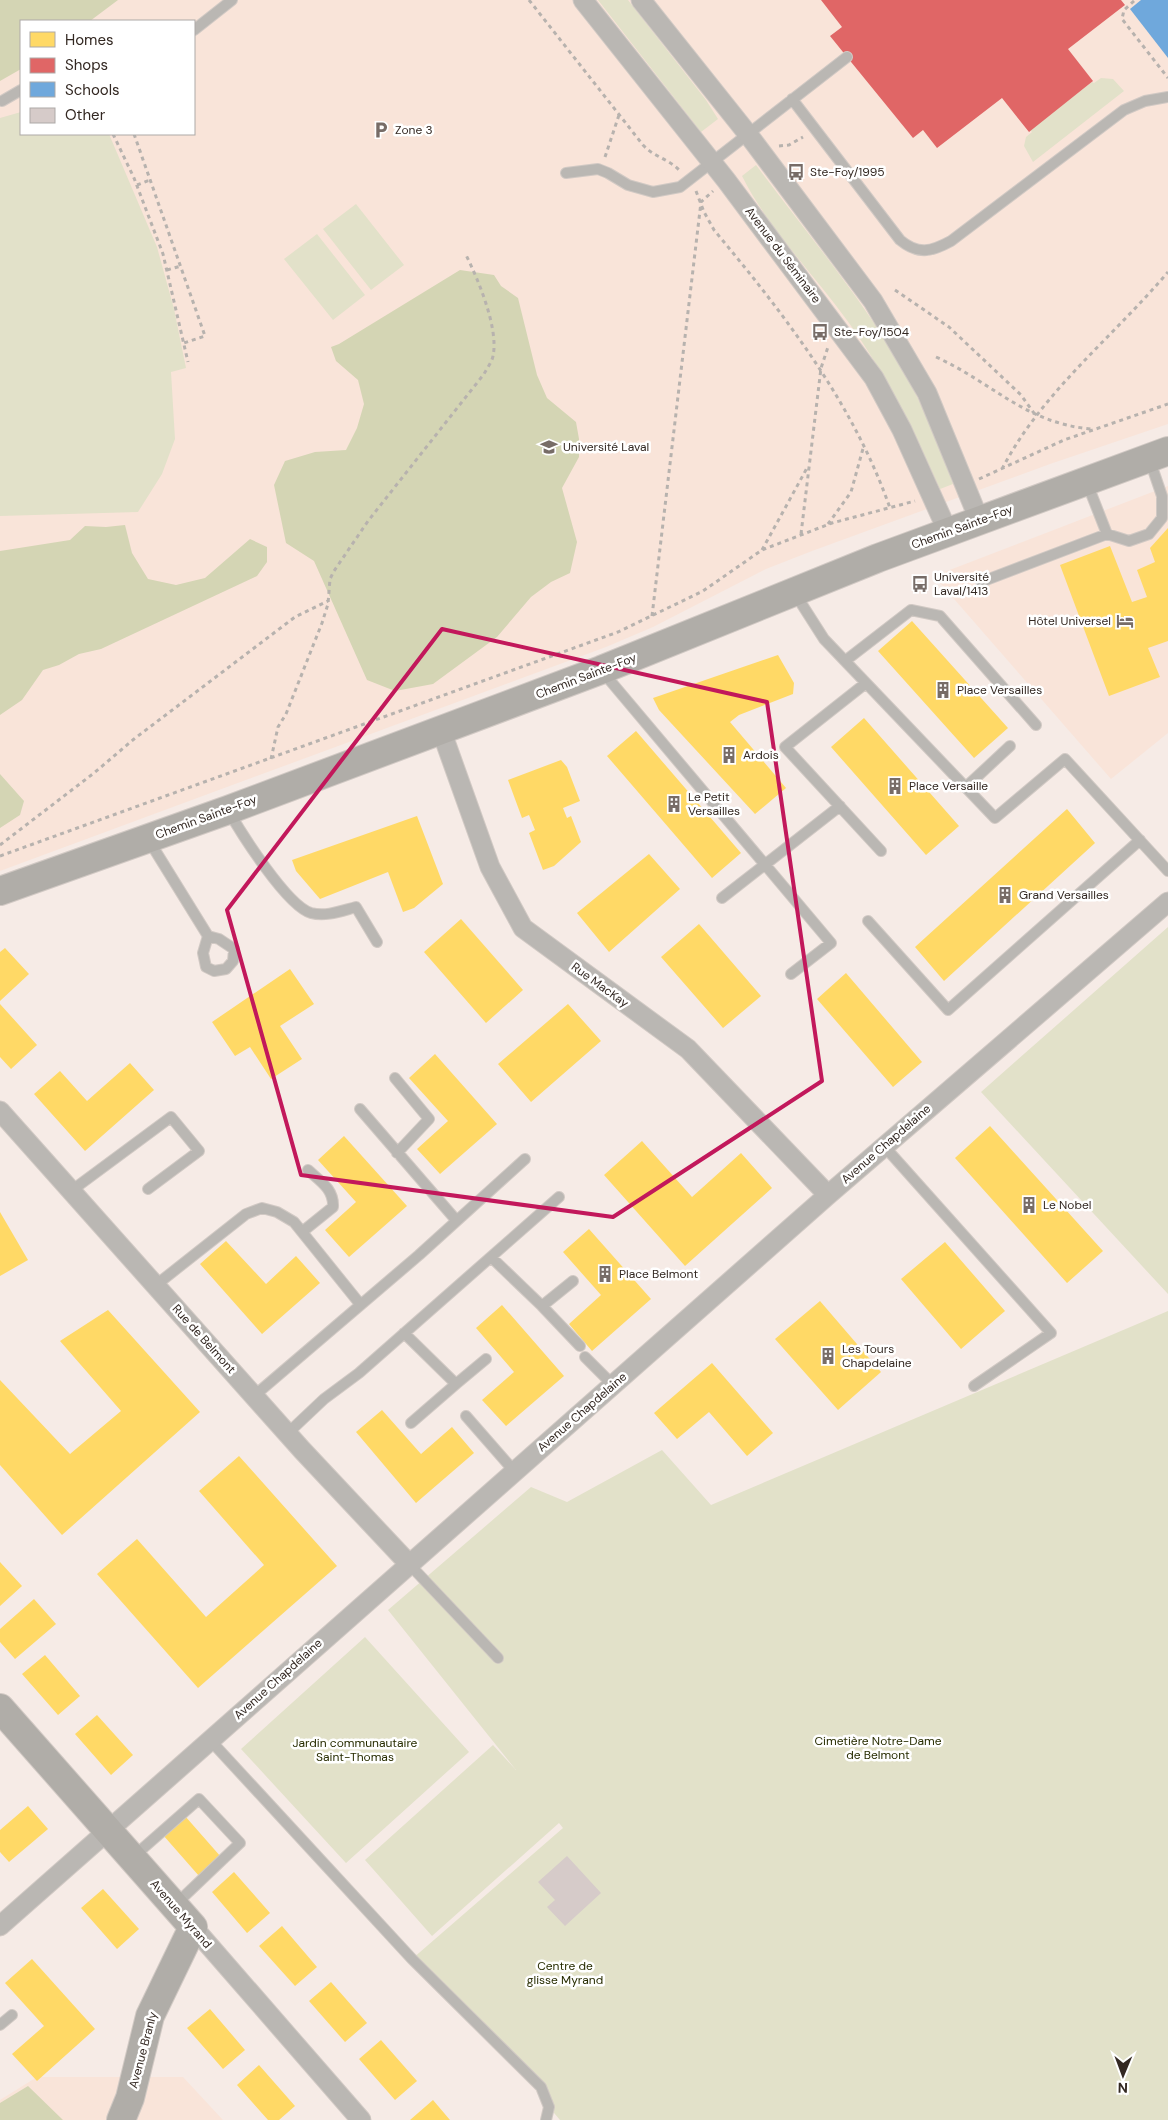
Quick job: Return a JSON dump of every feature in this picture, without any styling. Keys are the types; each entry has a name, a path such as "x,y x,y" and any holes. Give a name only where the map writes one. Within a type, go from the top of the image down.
{"main road":[{"name":"Chemin Sainte-Foy","path":"0,891 228,810 601,670 878,558 1159,455"},
{"name":"Avenue Myrand","path":"0,1708 192,1927"},
{"name":"Avenue Branly","path":"121,2120 130,2098 150,2016 192,1927"}],"street":[{"name":"Avenue du Séminaire","path":"584,0 712,162 874,378 902,430 948,532"},
{"path":"641,0 747,133 874,301 928,393 980,522"},
{"name":"Rue MacKay","path":"441,730 490,867 523,928 688,1049 828,1195"},
{"name":"Avenue Chapdelaine","path":"0,1926 828,1195 1168,902"},
{"name":"Rue de Belmont","path":"0,1111 288,1434 410,1565"},
{"name":"Avenue Myrand","path":"192,1927 361,2120"}],"lane":[{"path":"195,29 232,0"},
{"path":"566,173 588,169 601,170 628,185 652,192 680,187 847,57"},
{"path":"2,100 20,91"},
{"path":"792,99 900,240 916,251 923,252 940,247 951,241 1120,113 1145,101 1168,96"},
{"path":"981,582 1107,534 1129,540 1149,534 1162,518 1159,455"},
{"path":"1086,482 1107,534"},
{"path":"794,592 824,639 995,818 1065,759 1168,871"},
{"path":"845,661 911,610 940,616 1036,725"},
{"path":"601,670 831,943 791,974"},
{"path":"866,683 785,746 881,851"},
{"path":"966,787 1010,746"},
{"path":"722,898 840,806"},
{"path":"228,810 263,865 308,912 323,915 356,907 377,942"},
{"path":"147,838 208,936"},
{"path":"868,921 948,1010 1140,840"},
{"path":"394,1078 430,1120 397,1153"},
{"path":"360,1109 456,1220"},
{"path":"71,1191 171,1117 199,1151 148,1189"},
{"path":"884,1146 1051,1333 974,1386"},
{"path":"254,1396 419,1255 525,1159"},
{"path":"302,1232 333,1207 334,1198 330,1191 308,1170"},
{"path":"288,1434 324,1399 359,1373 559,1197"},
{"path":"156,1285 246,1214 262,1208 277,1212 294,1222 360,1304"},
{"path":"491,1257 580,1346"},
{"path":"542,1306 573,1281"},
{"path":"404,1332 456,1384"},
{"path":"585,1357 613,1385"},
{"path":"411,1423 486,1359"},
{"path":"466,1416 515,1472"},
{"path":"410,1565 498,1658"},
{"path":"210,1740 412,1959 541,2087 549,2107 546,2120"},
{"path":"132,1857 199,1799 240,1842 174,1906"},
{"path":"0,2025 12,2016"}],"path":[{"path":"529,0 651,154 676,166 682,173"},
{"path":"1134,2 1124,10 1122,19 1168,78"},
{"path":"601,170 619,115"},
{"path":"113,135 151,219 167,270 188,362"},
{"path":"134,135 205,336 184,343"},
{"path":"137,185 150,180"},
{"path":"651,617 701,202 718,187"},
{"path":"694,188 714,230 821,368 864,445 890,508"},
{"path":"271,759 278,727 306,664 328,601 330,579 368,520 474,387 493,357 494,341 489,316 466,255"},
{"path":"167,270 181,266"},
{"path":"1002,470 1014,447 1052,395 1168,272"},
{"path":"895,290 949,327 1021,395 1036,416"},
{"path":"801,535 821,368 828,347"},
{"path":"936,357 964,371 1036,416 1073,427 1094,429"},
{"path":"978,479 1002,470 1048,447 1168,404"},
{"path":"828,525 851,492 864,445"},
{"path":"762,550 808,465"},
{"path":"0,856 531,664 651,617 716,583 762,550 828,525 920,499"},
{"path":"0,845 94,773 134,739 295,617 328,601"}],"highlighted area":[{"path":"442,629 767,702 822,1081 613,1217 301,1175 227,910"}],"shaded area":[{"name":"Université Laval","path":"0,0 1168,0 1168,424 1050,464 766,569 653,627 606,647 0,871"},
{"path":"1168,486 1168,733 1111,779 934,576"},
{"path":"37,2077 183,2077 223,2120 0,2120 0,2100"}],"green space":[{"path":"0,0 118,0 91,20 20,20 20,70 0,81"},
{"path":"598,0 628,0 706,100 718,119 701,132"},
{"path":"1101,78 1113,79 1124,91 1033,162 1024,146 1026,137 1032,132 1030,130 1092,82 1094,83"},
{"path":"20,112 20,135 109,135 157,247 174,309 186,368 171,372 175,439 162,474 138,512 0,516 0,118"},
{"path":"756,165 850,288 885,339 909,380 923,409 953,484 940,489 899,404 875,362 849,323 778,233 753,196 742,176"},
{"path":"356,204 404,265 371,290 323,229"},
{"path":"317,234 365,295 333,320 284,259"},
{"path":"460,270 494,275 501,286 518,298 537,375 547,398 576,422 579,439 579,457 562,488 577,542 570,573 551,582 531,597 497,637 433,684 395,691 367,680 314,561 286,543 274,485 285,461 315,452 346,450 357,428 364,404 358,380 336,361 331,347 339,344"},
{"path":"125,525 132,553 148,579 176,585 205,578 250,539 267,547 267,562 257,576 101,649 79,654 59,665 43,670 22,700 0,715 0,551 70,540 85,526 106,527"},
{"path":"0,774 24,801 20,815 0,828"},
{"path":"1168,927 1168,1294 981,1092"},
{"name":"Cimetière Notre-Dame de Belmont","path":"1168,1311 1168,2120 560,2120 549,2107 541,2087 412,1959 563,1828 559,1823 432,1936 365,1860 493,1745 516,1770 388,1610 531,1487 567,1502 662,1450 711,1505"},
{"name":"Jardin communautaire Saint-Thomas","path":"365,1637 469,1752 346,1863 241,1749"},
{"path":"28,2086 63,2120 0,2120 0,2103"}],"building: Homes":[{"name":"Hôtel Universel","path":"1168,528 1168,641 1148,648 1160,677 1109,696 1060,565 1110,546 1132,602 1147,597 1137,570 1155,562 1150,548"},
{"name":"Place Versailles","path":"912,621 1008,728 974,758 878,651"},
{"name":"Ardois","path":"778,655 794,683 793,694 739,715 730,722 786,788 755,814 659,710 653,698"},
{"name":"Place Versaille","path":"864,718 959,826 926,855 831,747"},
{"name":"Le Petit Versailles","path":"636,731 741,853 712,878 607,756"},
{"path":"561,760 567,767 580,801 563,808 567,818 571,816 581,842 554,866 543,870 529,833 535,830 529,815 522,818 508,780"},
{"name":"Grand Versailles","path":"1067,809 1095,843 944,981 915,947"},
{"path":"417,816 443,884 414,908 403,912 388,872 320,899 296,871 292,860"},
{"path":"649,854 680,889 609,952 577,913"},
{"path":"461,919 523,990 486,1023 424,952"},
{"path":"699,924 761,996 723,1028 661,957"},
{"path":"5,948 29,974 0,1001 0,952"},
{"path":"290,969 314,1004 280,1026 302,1059 271,1079 250,1047 235,1056 212,1022"},
{"path":"846,973 922,1062 893,1087 817,999"},
{"path":"0,1004 37,1045 11,1069 0,1057"},
{"path":"568,1004 601,1041 531,1102 498,1064"},
{"path":"435,1054 497,1124 440,1174 417,1149 448,1121 409,1078"},
{"path":"130,1063 154,1090 85,1151 34,1094 60,1071 87,1101"},
{"name":"Le Nobel","path":"990,1126 1103,1251 1067,1283 955,1158"},
{"path":"344,1136 407,1206 349,1257 325,1230 356,1202 318,1160"},
{"path":"642,1141 692,1197 741,1153 772,1188 685,1266 604,1175"},
{"path":"0,1212 28,1260 0,1276"},
{"name":"Place Belmont","path":"589,1229 651,1299 592,1351 569,1324 601,1295 563,1252"},
{"path":"226,1241 266,1284 296,1256 320,1283 262,1334 200,1264"},
{"name":"Les Tours Chapdelaine","path":"945,1242 1005,1311 961,1349 901,1279"},
{"name":"Les Tours Chapdelaine","path":"820,1301 881,1372 838,1410 775,1339"},
{"path":"502,1305 564,1376 506,1426 482,1400 514,1372 476,1328"},
{"path":"108,1310 200,1412 62,1535 0,1465 0,1380 70,1454 121,1411 60,1341"},
{"path":"712,1363 773,1433 747,1456 709,1412 677,1439 654,1413"},
{"path":"382,1410 421,1454 452,1427 474,1453 416,1503 356,1432"},
{"path":"239,1456 337,1566 198,1688 97,1574 137,1539 206,1617 264,1565 199,1491"},
{"path":"0,1562 22,1586 0,1606"},
{"path":"34,1599 56,1624 15,1659 0,1642 0,1629"},
{"path":"45,1655 80,1696 58,1715 22,1674"},
{"path":"97,1715 133,1755 111,1775 75,1734"},
{"path":"28,1806 48,1829 9,1862 0,1852 0,1830"},
{"path":"185,1816 221,1857 199,1876 163,1835"},
{"path":"234,1872 270,1913 247,1933 212,1892"},
{"path":"103,1889 139,1929 117,1949 81,1908"},
{"path":"282,1926 317,1967 295,1986 259,1946"},
{"path":"32,1959 95,2029 37,2081 12,2054 44,2026 5,1983"},
{"path":"331,1982 367,2023 345,2042 309,2001"},
{"path":"210,2009 245,2050 223,2069 187,2028"},
{"path":"381,2040 417,2081 395,2100 359,2059"},
{"path":"259,2065 295,2106 279,2120 268,2120 237,2085"},
{"path":"433,2100 450,2120 410,2120"}],"building: Shops":[{"path":"821,0 1121,0 1125,5 1068,49 1093,81 1029,132 1002,98 937,148 923,130 913,138 830,36 842,27"}],"building: Schools":[{"path":"1141,0 1168,0 1168,58 1130,9"}],"building: Other":[{"path":"567,1856 601,1893 565,1926 547,1907 555,1900 538,1882"}],"place":[{"name":"Zone 3","path":"381,130"},
{"name":"Ste-Foy/1995","path":"796,172"},
{"name":"Ste-Foy/1504","path":"820,332"},
{"name":"Université Laval","path":"549,447"},
{"name":"Université Laval/1413","path":"920,584"},
{"name":"Hôtel Universel","path":"1125,621"},
{"name":"Place Versailles","path":"943,690"},
{"name":"Ardois","path":"729,755"},
{"name":"Place Versaille","path":"895,786"},
{"name":"Le Petit Versailles","path":"674,804"},
{"name":"Grand Versailles","path":"1005,895"},
{"name":"Le Nobel","path":"1029,1205"},
{"name":"Place Belmont","path":"605,1274"},
{"name":"Les Tours Chapdelaine","path":"828,1356"}],"park label":[{"name":"Centre de glisse Myrand","path":"565,1973"}]}
